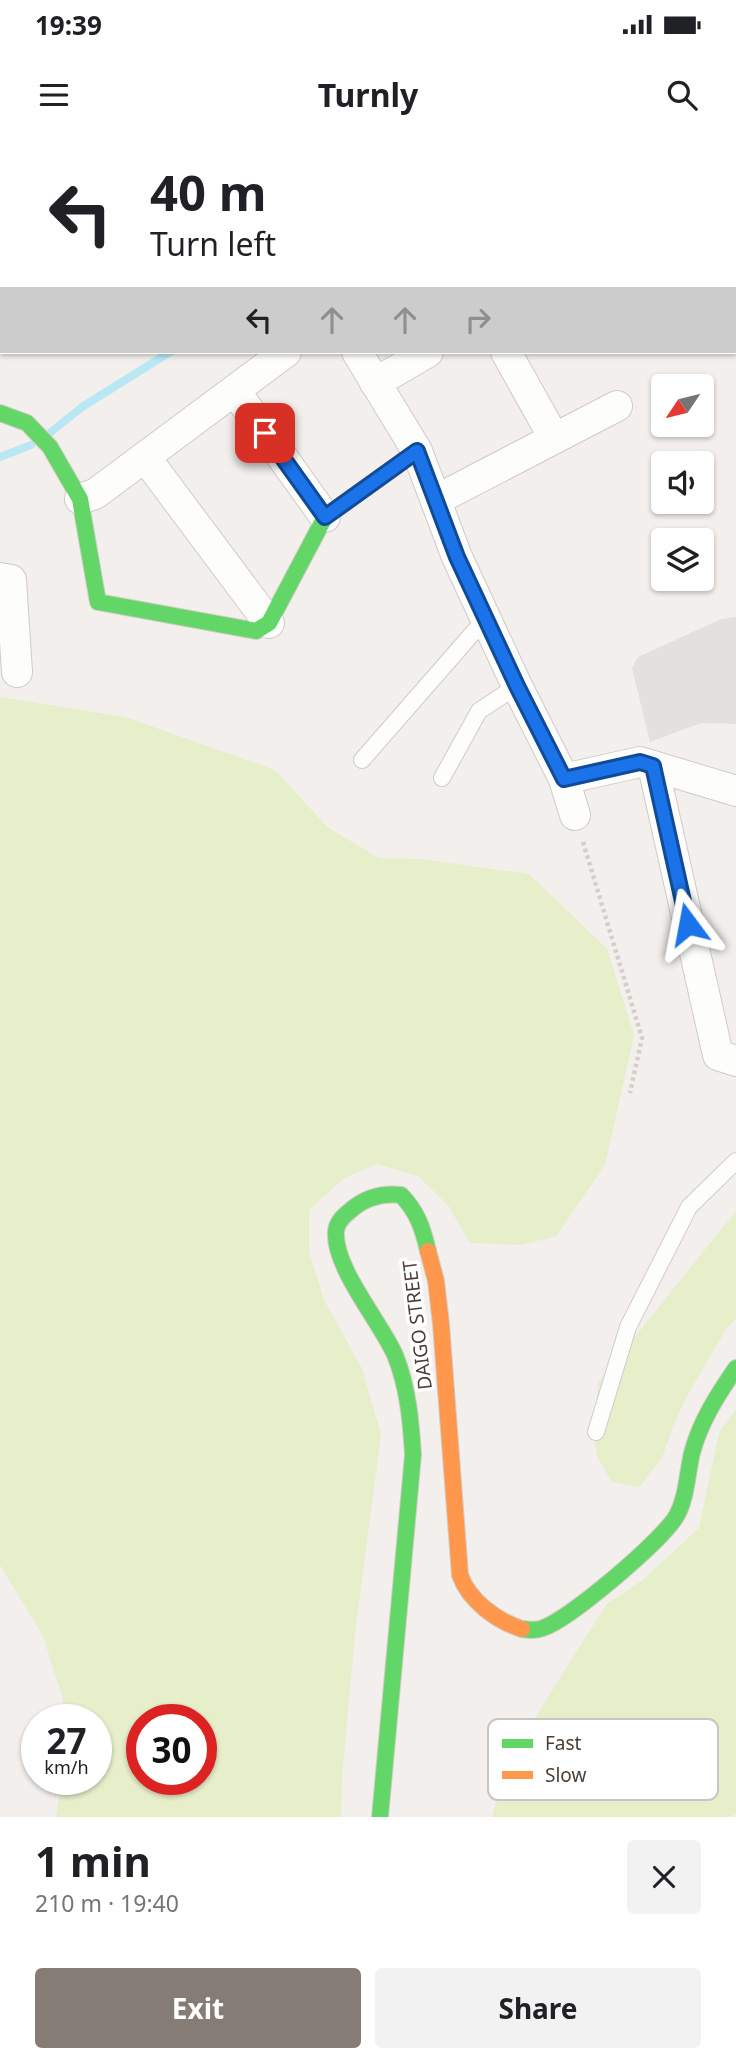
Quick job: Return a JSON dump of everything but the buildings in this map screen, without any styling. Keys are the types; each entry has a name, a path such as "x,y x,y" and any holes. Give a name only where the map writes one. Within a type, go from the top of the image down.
{"main road":[{"path":"0,413 27,423 50,447 80,499 98,602 256,631 269,624 325,517 417,451"},
{"name":"DAIGO STREET","path":"380,1817 413,1455 411,1422 407,1388 394,1353 347,1270 338,1247 336,1230 341,1219 361,1202 388,1193 401,1195 411,1205 422,1226 436,1281 441,1324 458,1562 462,1580 470,1594 484,1608 522,1628 541,1629 574,1609 656,1541 674,1520 684,1494 692,1452 702,1424 736,1368"}],"street":[{"path":"80,499 94,494 283,354"},
{"path":"358,354 417,451 457,557 564,779 575,815"},
{"path":"375,383 425,354"},
{"path":"507,354 554,438"},
{"path":"234,391 325,517"},
{"path":"436,500 617,406"},
{"path":"145,457 269,624"},
{"path":"0,578 11,580 17,672"},
{"path":"564,779 640,762 736,791"},
{"path":"653,766 718,1055 736,1062"}],"lane":[{"path":"362,760 486,618"},
{"path":"442,778 479,711 517,686"},
{"path":"596,1432 628,1328 689,1207 736,1161"}],"path":[{"path":"575,815 642,1038 630,1093"}],"green space":[{"path":"0,697 125,717 275,770 327,827 379,858 420,859 529,874 607,949 634,1035 605,1165 556,1236 521,1245 470,1243 448,1205 418,1176 377,1164 344,1178 309,1210 309,1252 324,1300 362,1369 381,1434 355,1633 342,1776 341,1817 56,1817 60,1795 112,1795 112,1704 63,1704 43,1636 0,1565"},
{"path":"736,1211 736,1319 726,1329 687,1396 662,1458 639,1487 612,1482 598,1458 594,1439 598,1383"},
{"path":"736,1409 736,1814 730,1817 492,1817 497,1800 718,1800 718,1719 534,1719 606,1605 644,1579 699,1528 719,1433"}],"shaded area":[{"path":"736,617 736,724 701,723 650,742 632,668 638,657 721,619"}],"waterway":[{"path":"51,432 82,407 167,354"},
{"path":"0,457 31,445"}],"traffic: fast":[{"path":"0,413 27,423 50,447 80,499 98,602 256,631 269,623 325,517 417,451"},
{"path":"380,1817 413,1455 408,1405 395,1355 349,1277 337,1245 336,1231 344,1216 362,1202 381,1195 401,1195 419,1221 428,1251"},
{"path":"522,1629 543,1628 574,1610 636,1559 669,1526 683,1500 692,1453 700,1430 716,1398 736,1368"}],"traffic: slow":[{"path":"428,1251 436,1281 441,1324 460,1575 470,1593 485,1609 522,1629"}],"route":[{"path":"265,433 325,517 417,451 457,557 564,779 640,762 653,766 688,924"}]}
